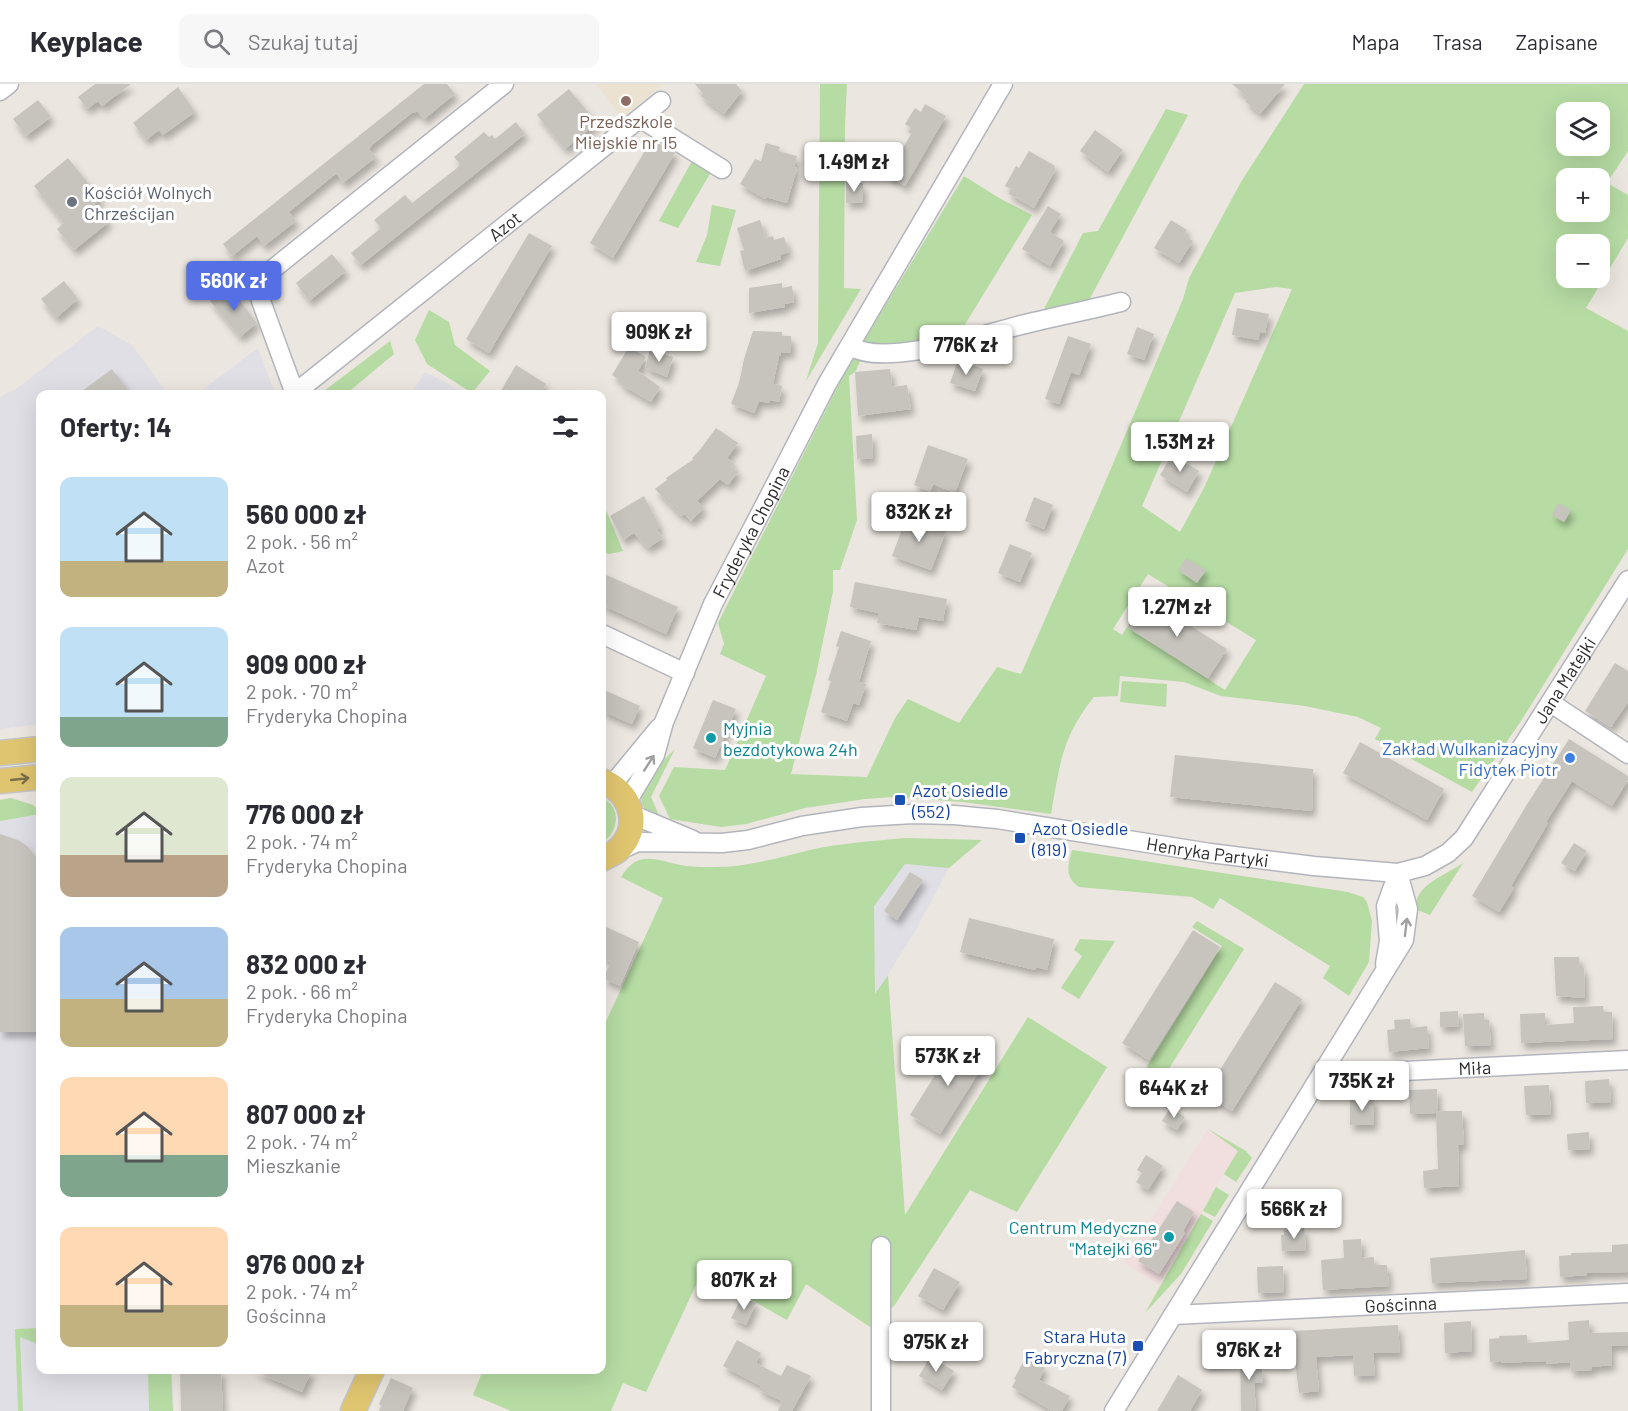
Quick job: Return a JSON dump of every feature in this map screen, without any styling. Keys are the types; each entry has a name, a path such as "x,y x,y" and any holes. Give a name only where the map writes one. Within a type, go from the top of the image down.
{"main road":[{"path":"0,753 36,749"},
{"path":"0,781 36,777"},
{"name":"Fryderyka Chopina","path":"606,856 626,841 631,828 618,795"},
{"path":"353,1411 370,1374"}],"street":[{"path":"0,91 9,84"},
{"name":"Azot","path":"294,390 261,301 260,294 268,273 504,84"},
{"name":"Fryderyka Chopina","path":"618,795 655,755 664,722 713,604 827,384 1003,84"},
{"name":"Azot","path":"300,390 662,101"},
{"path":"640,118 722,169"},
{"path":"850,346 856,350 871,353 896,353 1121,302"},
{"name":"Jana Matejki","path":"1398,873 1425,866 1448,853 1464,838 1628,580"},
{"path":"606,636 685,673"},
{"path":"1551,703 1628,754"},
{"path":"618,795 698,842"},
{"name":"Henryka Partyki","path":"698,842 722,843 748,840 802,826 862,817 913,814 954,815 997,819 1210,853 1314,866 1398,873"},
{"name":"Fryderyka Chopina","path":"606,857 638,843 698,842"},
{"path":"1114,1411 1383,976 1389,941 1386,906 1398,873"},
{"name":"Miła","path":"1322,1075 1628,1060"},
{"path":"881,1246 881,1411"},
{"name":"Gościnna","path":"1173,1315 1628,1293"}],"shaded area":[{"name":"Przedszkole Miejskie nr 15","path":"596,84 664,84 622,117"},
{"path":"98,326 132,345 165,390 36,390 36,724 0,729 0,397 16,389"},
{"path":"258,348 274,390 202,390"},
{"path":"425,372 457,390 414,390"},
{"path":"36,815 36,1374 172,1374 174,1411 0,1411 0,821"},
{"path":"905,864 949,868 914,933 875,995 873,906"},
{"path":"1208,1129 1239,1151 1219,1182 1161,1286 1124,1263"}],"green space":[{"path":"820,84 847,84 844,288 861,289 806,381 818,343"},
{"path":"1304,84 1628,84 1628,151 1610,178 1610,168 1556,168 1556,222 1610,222 1610,185 1628,195 1628,238 1610,268 1610,234 1556,234 1556,288 1598,288 1586,308 1628,331 1628,549 1521,721 1472,792 1375,739 1381,728 1358,717 1305,706 1221,696 1184,682 1120,676 1118,696 1094,697 1068,739 1051,814 963,802 893,797 805,808 746,824 721,827 670,819 659,796 674,767 725,770 766,676 720,654 724,644 718,623 845,372 964,176 1032,215 961,331 894,346 869,343 855,372 849,376 857,520 840,570 833,570 833,592 816,675 791,774 867,777 895,718 908,699 959,723 997,667 1021,674 1183,299 1189,278 1241,182","holes":["1276,287 1292,289 1204,488 1180,532 1142,506 1235,293","1148,574 1256,640 1225,690 1127,627 1122,635 1113,629"]},
{"path":"1166,109 1188,115 1088,302 1041,315 1083,233 1098,231"},
{"path":"692,161 711,172 678,228 659,221"},
{"path":"712,205 736,210 720,266 696,262 707,235"},
{"path":"429,310 449,322 455,345 490,371 474,390 467,390 427,364 415,340"},
{"path":"390,341 394,354 351,390 325,390"},
{"path":"606,510 623,551 606,553"},
{"path":"1122,681 1167,684 1166,707 1120,702"},
{"path":"675,749 651,797 661,820 648,813 642,804 642,795 651,775"},
{"path":"11,798 33,805 36,808 36,815 0,821 0,800"},
{"path":"606,800 613,807 616,820 615,827 607,839"},
{"path":"906,838 982,840 949,868 905,864 874,906 875,994 888,975 905,1215 1028,1017 1107,1067 1017,1212 970,1190 894,1306 870,1327 806,1284 787,1320 702,1272 646,1392 623,1383 611,1411 511,1411 473,1395 481,1374 606,1374 606,1021 663,898 621,877 635,862 642,859 714,867 762,862 810,850 858,842"},
{"path":"1072,850 1348,892 1363,897 1367,902 1372,921 1369,962 1349,996 1323,978 1330,966 1220,898 1213,909 1192,897 1079,887 1071,879 1068,870"},
{"path":"1463,863 1430,915 1415,909 1420,893 1426,886"},
{"path":"1197,921 1244,949 1163,1078 1146,1068 1222,946 1192,927"},
{"path":"1080,939 1115,941 1079,999 1061,988 1082,956 1074,950"},
{"path":"1208,1129 1246,1151 1252,1158 1236,1182 1224,1174 1238,1151"},
{"path":"1216,1187 1229,1195 1215,1217 1203,1211"},
{"path":"1201,1214 1213,1221 1181,1274 1145,1313"},
{"path":"36,1328 36,1343 20,1337 23,1411 18,1411 15,1329"},
{"path":"148,1374 171,1374 173,1411 149,1411"}],"building":[{"path":"95,84 131,84 102,106 98,101 87,109 78,97"},
{"path":"424,84 447,84 455,94 424,119 417,111 413,112 372,145 369,149 376,157 343,183 337,174 333,176 289,212 296,221 264,246 257,236 232,256 223,244"},
{"path":"695,84 736,84 742,91 724,114 701,96 703,94"},
{"path":"1232,84 1285,84 1260,114 1245,101 1248,98"},
{"path":"178,87 195,112 163,135 159,130 146,140 133,123"},
{"path":"569,89 597,123 565,149 537,115"},
{"path":"38,100 51,117 26,136 13,119"},
{"path":"925,104 946,116 905,186 887,175 911,134 908,132 911,128 905,124 915,108 921,112"},
{"path":"516,122 525,134 361,265 351,253 381,228 374,220 405,195 412,203 457,168 460,164 454,157 484,132 495,139"},
{"path":"1095,130 1123,150 1108,172 1080,151"},
{"path":"652,139 675,153 613,258 590,243"},
{"path":"766,143 780,147 778,151 797,156 794,167 797,168 787,203 766,197 765,199 740,184 755,159 761,161"},
{"path":"1029,151 1055,166 1056,169 1034,208 1009,194 1011,189 1005,186 1016,166 1019,168"},
{"name":"Kościół Wolnych Chrześcijan","path":"68,158 101,199 94,204 109,222 74,250 57,229 64,223 34,186"},
{"path":"846,183 863,183 863,202 846,203"},
{"path":"1048,206 1061,214 1050,232 1064,241 1050,266 1022,249"},
{"path":"760,220 766,238 773,236 774,240 784,237 789,252 780,255 781,259 745,271 740,251 744,250 737,228"},
{"path":"1171,220 1187,230 1184,235 1193,241 1179,263 1154,248"},
{"path":"529,233 552,246 489,353 466,339"},
{"path":"332,254 346,271 309,301 296,283"},
{"path":"64,281 78,299 56,318 41,299"},
{"path":"782,283 782,288 792,286 794,302 785,304 785,307 749,313 749,288"},
{"path":"228,286 257,323 240,337 210,301"},
{"path":"1237,308 1269,314 1265,333 1260,332 1258,340 1232,335"},
{"path":"1137,327 1154,334 1144,360 1127,354"},
{"path":"753,331 782,332 782,336 791,336 791,353 781,352 773,384 782,386 779,402 759,401 754,413 731,404"},
{"path":"1068,336 1091,344 1079,375 1071,372 1059,404 1045,399"},
{"path":"629,347 646,357 638,371 660,387 651,402 620,384 622,381 612,375"},
{"path":"650,350 673,357 667,377 645,368"},
{"path":"958,360 983,369 975,391 950,383"},
{"path":"516,365 546,384 542,390 501,390"},
{"path":"112,369 128,390 83,390"},
{"path":"890,369 892,387 907,385 911,409 858,416 855,372"},
{"path":"716,428 738,443 727,458 734,463 731,466 738,472 728,485 720,479 697,501 704,508 691,521 684,514 681,516 655,489 667,480 666,478 694,459 692,458"},
{"path":"872,434 873,458 857,459 856,436"},
{"path":"928,445 968,459 955,493 933,484 930,492 914,485"},
{"path":"1172,455 1199,471 1187,492 1160,475"},
{"path":"644,496 660,527 657,530 663,538 648,548 634,533 623,540 610,516"},
{"path":"1034,497 1053,505 1044,529 1025,521"},
{"path":"1558,503 1571,510 1564,522 1552,515"},
{"path":"907,516 946,531 931,570 892,556"},
{"path":"1010,544 1032,553 1020,582 998,573"},
{"path":"1186,558 1206,570 1197,583 1178,570"},
{"path":"606,575 678,607 666,634 606,607"},
{"path":"855,582 947,599 943,621 919,617 916,630 877,623 879,613 850,607"},
{"path":"1146,598 1227,649 1208,678 1127,627"},
{"path":"841,631 871,641 859,682 866,684 859,705 853,703 847,721 821,712 831,681 828,680 839,647 836,646"},
{"path":"1615,663 1628,671 1628,702 1611,727 1585,711"},
{"path":"606,691 640,706 632,724 606,713"},
{"path":"713,700 736,709 715,758 693,748"},
{"path":"1569,739 1628,776 1628,780 1612,806 1572,781 1546,822 1548,823 1511,886 1514,888 1499,912 1472,896"},
{"path":"1360,742 1444,789 1427,820 1343,773"},
{"path":"1175,755 1313,769 1312,811 1170,797"},
{"path":"0,834 18,840 27,846 36,857 36,1032 0,1032"},
{"path":"1574,843 1587,851 1575,871 1561,863"},
{"path":"910,872 923,880 897,920 884,911"},
{"path":"969,918 1054,939 1047,970 1036,967 1035,970 960,952"},
{"path":"606,927 639,942 620,986 606,979 606,972 611,962 606,960"},
{"path":"1193,930 1220,947 1149,1060 1122,1043"},
{"path":"1554,957 1579,957 1580,968 1584,968 1585,998 1556,996"},
{"path":"1275,982 1302,999 1232,1111 1205,1094"},
{"path":"1603,1006 1604,1012 1612,1012 1613,1039 1521,1043 1520,1014 1545,1013 1545,1025 1574,1023 1573,1007"},
{"path":"1458,1011 1459,1026 1440,1027 1440,1012"},
{"path":"1484,1013 1484,1020 1489,1020 1491,1045 1465,1046 1463,1014"},
{"path":"1410,1019 1411,1028 1427,1026 1429,1048 1389,1052 1387,1030 1395,1029 1394,1020"},
{"path":"957,1040 979,1054 977,1056 987,1059 940,1134 910,1115"},
{"path":"1609,1079 1611,1102 1586,1103 1585,1081"},
{"path":"1549,1085 1551,1114 1526,1115 1524,1086"},
{"path":"1437,1089 1438,1111 1462,1111 1464,1145 1458,1145 1459,1186 1424,1188 1423,1171 1438,1169 1436,1113 1410,1114 1409,1090"},
{"path":"1374,1098 1374,1125 1350,1125 1350,1099"},
{"path":"1170,1108 1185,1117 1177,1130 1162,1121"},
{"path":"1589,1132 1590,1149 1568,1150 1567,1134"},
{"path":"1146,1155 1163,1166 1148,1190 1136,1182 1142,1173 1137,1170"},
{"name":"Centrum Medyczne \"Matejki 66\"","path":"1177,1201 1194,1212 1183,1231 1185,1233 1159,1274 1138,1261"},
{"path":"1304,1228 1306,1250 1282,1251 1281,1235 1284,1235 1284,1230"},
{"path":"1361,1239 1362,1258 1374,1257 1374,1265 1387,1265 1389,1286 1323,1290 1321,1260 1344,1258 1343,1240"},
{"path":"1628,1244 1628,1272 1587,1273 1587,1275 1560,1277 1559,1256 1571,1255 1571,1253 1612,1252 1612,1245"},
{"path":"1525,1250 1527,1279 1432,1283 1430,1258"},
{"path":"1283,1266 1284,1292 1258,1293 1257,1267"},
{"path":"934,1268 960,1282 943,1310 918,1296"},
{"path":"742,1297 756,1303 746,1325 731,1318"},
{"path":"1589,1320 1590,1333 1628,1332 1628,1345 1611,1346 1612,1365 1592,1367 1592,1370 1571,1371 1570,1362 1547,1364 1546,1361 1490,1362 1489,1339 1499,1338 1499,1336 1527,1335 1527,1343 1569,1340 1568,1322"},
{"path":"1471,1321 1472,1351 1445,1353 1444,1323"},
{"path":"1398,1325 1400,1353 1373,1353 1375,1375 1354,1376 1353,1355 1316,1357 1319,1391 1299,1393 1294,1353 1260,1355 1259,1333"},
{"path":"1231,1339 1233,1362 1205,1364 1203,1341"},
{"path":"737,1340 761,1353 756,1363 781,1376 787,1365 811,1376 792,1411 778,1411 782,1401 759,1390 761,1386 723,1366"},
{"path":"1252,1350 1253,1369 1262,1369 1263,1382 1254,1383 1256,1411 1241,1411 1240,1351"},
{"path":"930,1357 954,1371 942,1390 919,1376"},
{"path":"1026,1357 1032,1360 1037,1359 1045,1368 1039,1380 1070,1396 1062,1411 1052,1411 1012,1387"},
{"path":"180,1374 221,1374 223,1411 181,1411"},
{"path":"261,1374 310,1374 302,1392"},
{"path":"1178,1375 1202,1390 1190,1411 1157,1411"},
{"path":"391,1378 413,1388 403,1411 379,1411 381,1406 379,1404"}],"place":[{"name":"Przedszkole Miejskie nr 15","path":"626,101"},
{"name":"Kościół Wolnych Chrześcijan","path":"72,202"},
{"name":"Myjnia bezdotykowa 24h","path":"711,738"},
{"name":"Zakład Wulkanizacyjny Fidytek Piotr","path":"1570,758"},
{"name":"Azot Osiedle (552)","path":"900,800"},
{"name":"Azot Osiedle (819)","path":"1020,838"},
{"name":"Centrum Medyczne \"Matejki 66\"","path":"1169,1237"},
{"name":"Stara Huta Fabryczna (7)","path":"1138,1346"}]}
